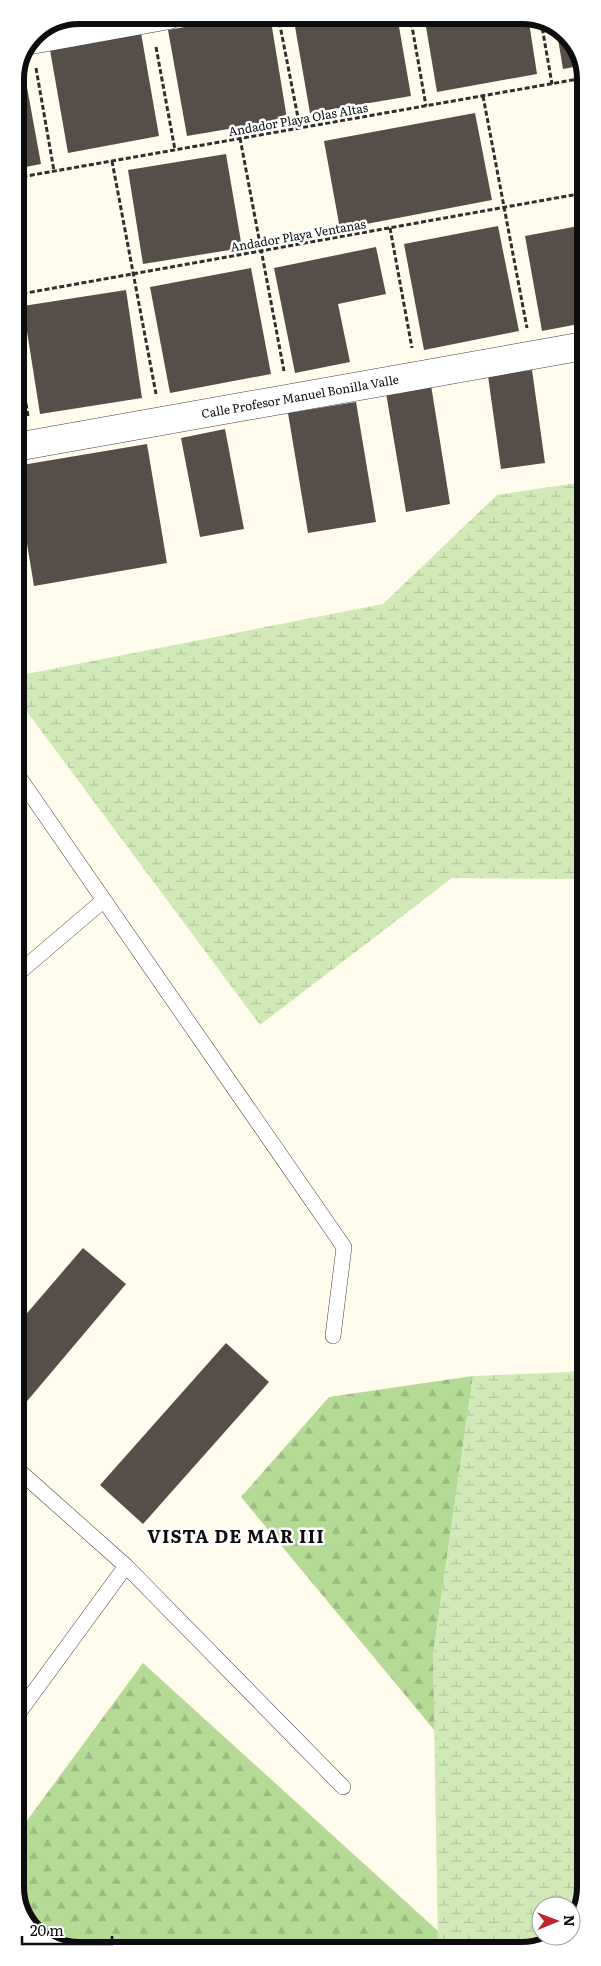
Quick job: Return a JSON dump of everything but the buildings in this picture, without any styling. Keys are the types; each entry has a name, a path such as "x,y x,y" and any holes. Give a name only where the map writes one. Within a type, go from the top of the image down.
{"street":[{"path":"32,50 133,24"},
{"name":"Calle Profesor Manuel Bonilla Valle","path":"24,446 577,347"}],"lane":[{"path":"24,785 344,1247 333,1336"},
{"path":"24,968 104,900"},
{"path":"24,1475 126,1566 343,1787"},
{"path":"24,1705 126,1566"}],"path":[{"path":"161,24 175,150"},
{"path":"280,24 300,128"},
{"path":"412,24 426,106"},
{"path":"542,28 552,84"},
{"path":"32,50 54,171"},
{"name":"Andador Playa Olas Altas","path":"24,176 577,79"},
{"path":"483,96 532,356"},
{"path":"240,138 289,398"},
{"path":"112,161 161,421"},
{"name":"Andador Playa Ventanas","path":"24,293 577,194"},
{"path":"390,228 417,376"}],"green space":[{"path":"577,483 577,879 452,878 260,1025 24,708 24,674 383,604 497,495"},
{"path":"577,1370 577,1887 576,1896 531,1896 531,1941 529,1942 438,1942 433,1655 473,1376"},
{"path":"473,1376 433,1655 435,1731 241,1497 329,1397"},
{"path":"143,1663 438,1931 438,1942 75,1942 65,1940 51,1935 43,1929 35,1921 28,1908 24,1894 24,1824"}],"district":[{"name":"VISTA DE MAR III","path":"236,1535"}]}
